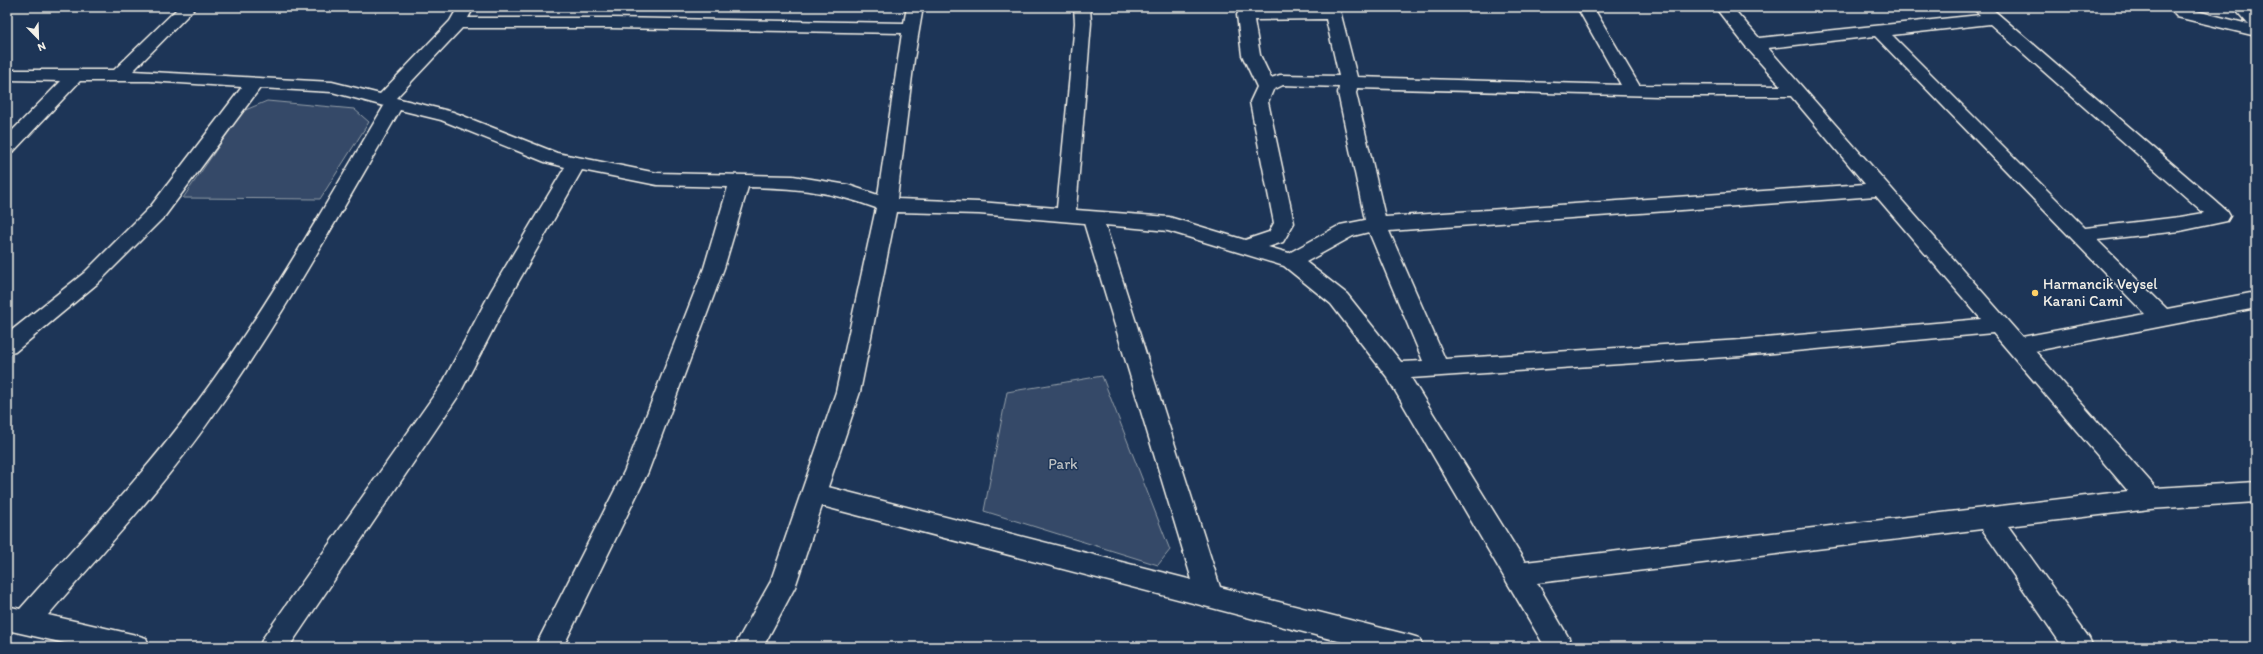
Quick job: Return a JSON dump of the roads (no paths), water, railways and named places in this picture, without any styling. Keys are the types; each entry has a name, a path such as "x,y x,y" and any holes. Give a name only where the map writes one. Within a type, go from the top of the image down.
{"street":[{"path":"118,76 188,7"},
{"path":"16,620 158,471 226,380 296,270 389,101 457,23 466,7"},
{"path":"611,23 621,7"},
{"path":"748,647 782,587 848,392 886,205 915,7"},
{"path":"1066,215 1079,66 1082,7"},
{"path":"1585,7 1633,90"},
{"path":"1723,7 1997,325 2150,499"},
{"path":"2176,7 2183,13 2256,31"},
{"path":"2241,7 2256,23"},
{"path":"1266,87 1251,55 1245,15 1332,11 1349,81 1347,93 1376,224 1437,368"},
{"path":"1754,44 1879,31 1986,13 2220,216 2180,224 2081,235"},
{"path":"457,23 611,23 911,28"},
{"path":"1879,31 2161,317"},
{"path":"7,75 118,76 332,87 447,116 552,158 657,179 793,182 848,191 886,205 979,208 1168,224 1291,261 1339,299 1395,371 1518,574 1560,647"},
{"path":"7,147 76,75"},
{"path":"1246,247 1276,237 1284,223 1259,102 1266,87 1280,80 1633,90 1794,90"},
{"path":"7,346 91,278 158,211 255,82"},
{"path":"273,647 451,389 502,291 576,163"},
{"path":"550,647 636,472 714,268 740,181"},
{"path":"1291,261 1347,230 1376,224 1407,224 1880,189"},
{"path":"1092,217 1210,596"},
{"path":"2017,346 2161,317 2256,300"},
{"path":"1395,371 1741,348 1997,325"},
{"path":"1518,574 2150,499 2256,492"},
{"path":"814,494 1409,647"},
{"path":"1988,518 2079,647"},
{"path":"16,620 136,647"}],"place":[{"name":"Harmancik Veysel Karani Cami","path":"2035,293"}],"park label":[{"name":"Park","path":"1063,464"}]}
